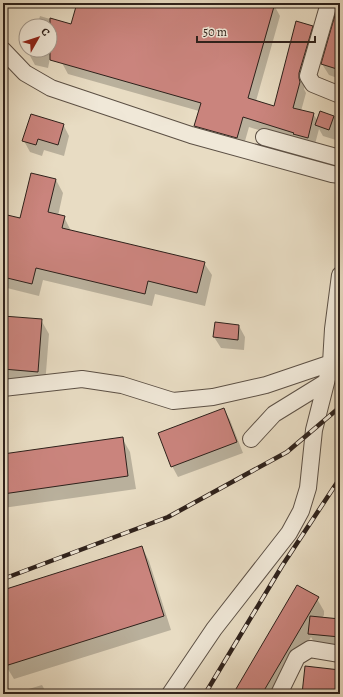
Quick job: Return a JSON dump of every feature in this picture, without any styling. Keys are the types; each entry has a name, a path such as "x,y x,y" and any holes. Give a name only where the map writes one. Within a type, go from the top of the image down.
{"street":[{"path":"329,3 308,76 313,84 340,95"},
{"path":"3,50 25,72 51,88 192,135 336,174 338,152 264,137"},
{"path":"170,694 214,629 289,534 302,511 308,488 314,430 331,363 333,329 340,275"},
{"path":"3,388 82,380 122,385 173,401 213,397 266,385 331,363"},
{"path":"251,438 274,414 326,382"},
{"path":"279,694 297,657 310,649 340,654"}],"building":[{"path":"77,3 161,3 174,6 175,3 275,3 248,98 274,106 296,21 313,26 299,73 300,82 293,108 314,113 308,138 243,117 237,138 194,126 201,103 50,60 50,58 58,58 58,20 71,24"},
{"path":"337,8 340,8 340,70 321,64"},
{"path":"320,111 334,116 329,130 315,125"},
{"path":"31,114 64,124 58,145 38,139 36,145 22,141"},
{"path":"31,173 56,179 48,212 65,216 62,228 205,262 197,293 148,281 145,294 36,268 32,284 3,277 3,214 20,218"},
{"path":"3,316 42,319 38,372 3,369"},
{"path":"215,322 239,325 238,340 213,337"},
{"path":"224,408 237,442 171,467 158,433"},
{"path":"123,437 128,476 3,494 3,454"},
{"path":"142,546 164,616 5,666 3,659 3,590"},
{"path":"297,585 319,597 262,694 233,694"},
{"path":"310,616 340,619 340,637 308,634"},
{"path":"305,666 340,670 340,694 302,694"}],"railway":[{"path":"3,579 168,517 287,452 340,407"},
{"path":"205,694 282,566 340,478"}]}
